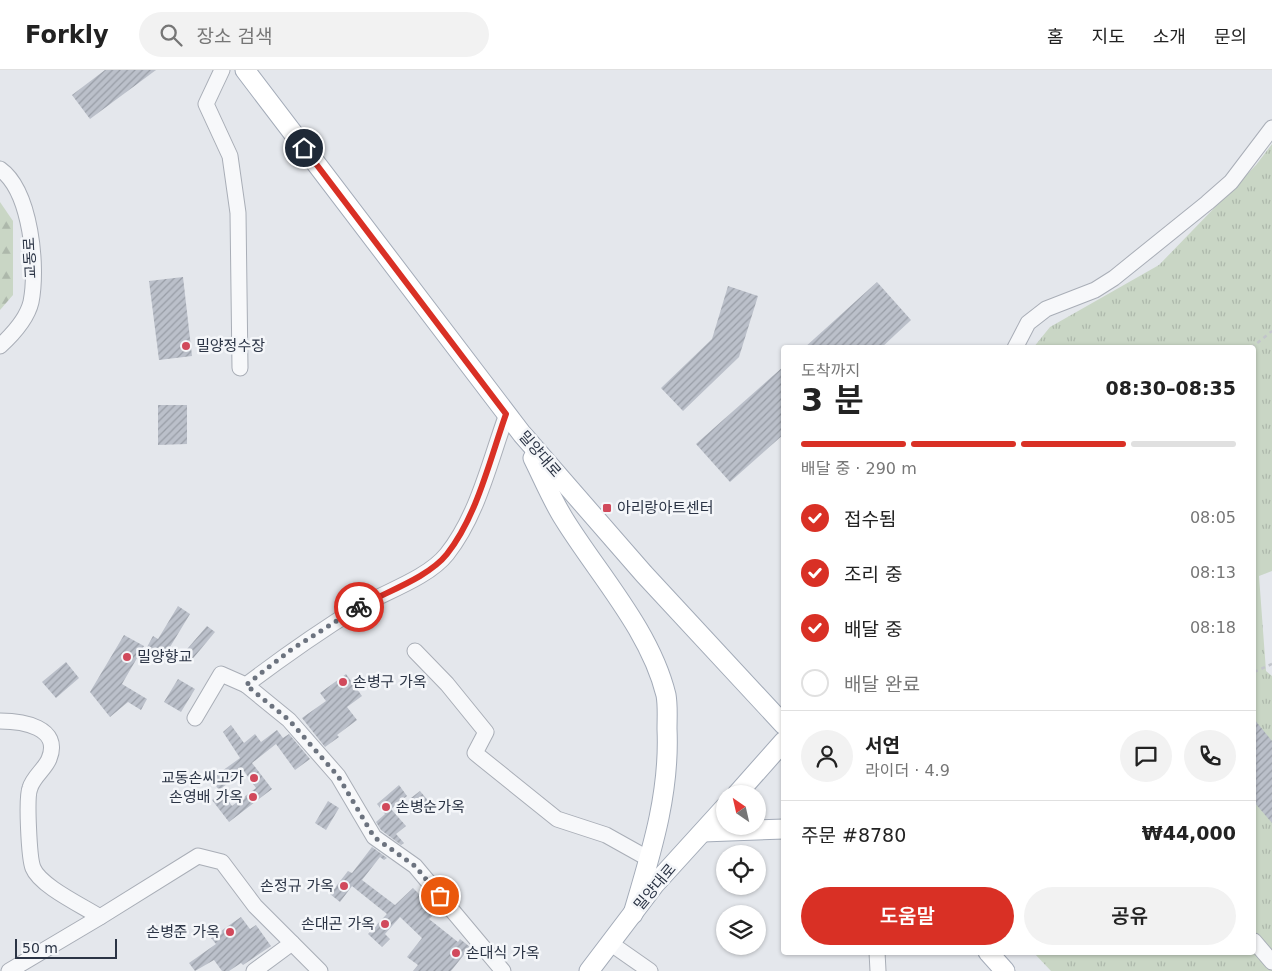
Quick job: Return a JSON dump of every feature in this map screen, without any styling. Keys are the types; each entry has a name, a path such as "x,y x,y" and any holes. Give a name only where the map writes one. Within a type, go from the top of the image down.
{"main road":[{"name":"밀양대로","path":"244,70 522,434 644,574 781,722"},
{"path":"522,434 563,518 626,610 651,657 666,696 668,739 666,789 650,859 633,914"},
{"path":"745,785 781,744"},
{"name":"밀양대로","path":"589,971 656,884 716,817"},
{"path":"703,832 781,829"},
{"path":"991,955 1005,971"}],"street":[{"path":"222,70 206,104 230,156 238,213 240,368"},
{"path":"1017,345 1028,323 1046,309 1095,290 1114,278 1207,203 1231,182 1272,128"},
{"name":"교동로","path":"0,169 6,173 19,192 24,206 33,271 27,314 0,346"},
{"path":"246,685 292,649 361,606 417,578 446,555 472,511 506,414"},
{"path":"415,651 447,684 486,732 476,753 557,819 606,835 650,859"},
{"path":"195,718 221,674 246,685 289,720 338,776 374,837 415,866 503,971"},
{"path":"0,721 22,721 36,726 47,734 52,746 49,759 29,788 30,852 33,868 42,880 100,917"},
{"path":"9,971 198,856 222,862 255,906 320,971"},
{"path":"1256,942 1272,962"},
{"path":"254,971 292,943"},
{"path":"610,943 650,971"},
{"path":"877,955 878,971"}],"path":[{"path":"1255,345 1272,331"},
{"path":"1256,671 1272,664"}],"green space":[{"path":"1272,144 1272,571 1259,576 1266,671 1272,676 1272,971 1051,971 1036,955 1256,955 1256,345 1035,345 1050,327 1159,265 1256,165"},
{"path":"0,202 13,221 13,295 0,310"}],"building":[{"path":"105,70 156,70 90,119 72,95"},
{"path":"183,277 192,356 159,360 149,281"},
{"path":"877,282 911,320 884,345 807,345"},
{"path":"728,286 758,296 739,357 683,411 661,388 712,339"},
{"path":"781,369 781,437 730,482 696,444"},
{"path":"158,405 187,405 187,444 158,445"},
{"path":"178,606 190,614 164,657 147,647 153,636 158,639"},
{"path":"207,626 215,632 190,662 182,655"},
{"path":"124,635 144,646 122,684 147,699 141,710 128,702 110,717 90,692"},
{"path":"66,662 79,678 56,698 42,682"},
{"path":"346,674 362,696 347,707 357,720 325,747 302,718 326,701 320,693"},
{"path":"178,679 195,689 181,712 164,702"},
{"path":"1256,721 1272,741 1272,823 1256,804"},
{"path":"231,725 244,743 255,734 261,742 277,730 283,738 289,734 310,759 295,770 276,744 252,763 272,789 229,822 212,800 222,792 232,806 256,788 244,771 219,790 211,779 240,758 223,732"},
{"name":"손병순가옥","path":"399,785 407,796 391,809 406,826 396,834 404,843 401,845 381,830 376,822 385,814 377,804"},
{"path":"420,791 431,804 423,812 411,798"},
{"path":"328,801 339,808 326,830 315,823"},
{"path":"372,847 387,858 384,860 380,857 362,880 395,905 413,888 424,899 428,896 439,910 429,919 458,942 460,939 470,947 451,971 413,971 418,965 407,957 422,938 400,917 385,934 390,939 382,947 368,934 387,914 352,886 340,902 330,894 348,871 352,873"},
{"path":"241,917 250,929 256,925 271,946 243,965 241,963 229,971 222,971 214,960 195,971 189,963 216,944 211,938"}],"way so far":[{"path":"359,607 292,649 246,685 289,720 338,776 374,837 415,866 440,896"}],"place":[{"name":"밀양정수장","path":"186,346"},
{"name":"아리랑아트센터","path":"607,508"},
{"name":"밀양향교","path":"127,657"},
{"name":"손병구 가옥","path":"343,682"},
{"name":"교동손씨고가","path":"254,778"},
{"name":"손영배 가옥","path":"253,797"},
{"name":"손병순가옥","path":"386,807"},
{"name":"손정규 가옥","path":"344,886"},
{"name":"손대곤 가옥","path":"385,924"},
{"name":"손병준 가옥","path":"230,932"},
{"name":"손대식 가옥","path":"456,953"}],"route":[{"path":"304,148 506,414 472,511 446,555 417,578 359,607"}]}
